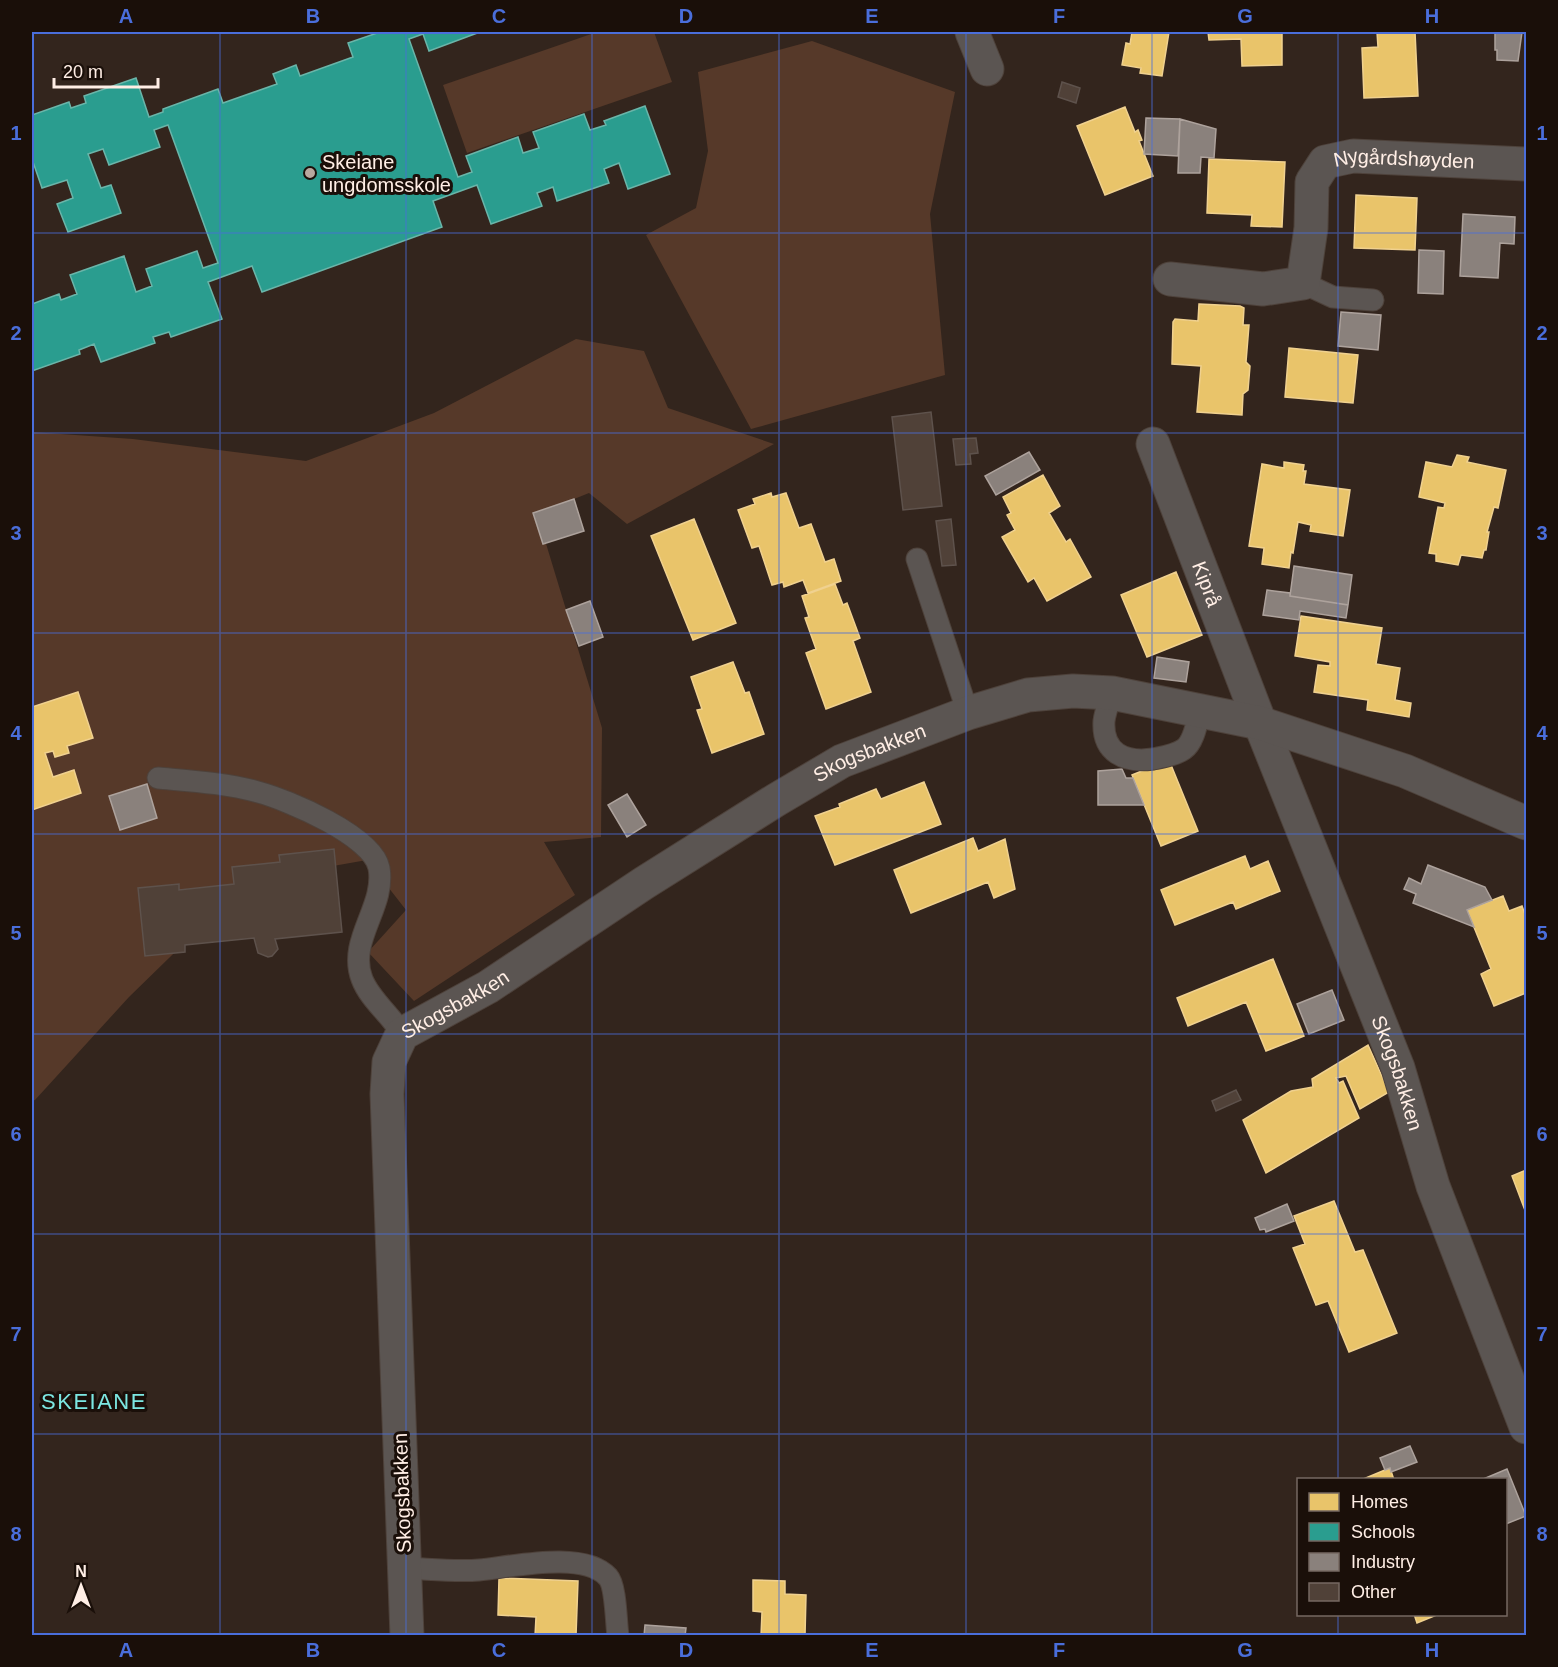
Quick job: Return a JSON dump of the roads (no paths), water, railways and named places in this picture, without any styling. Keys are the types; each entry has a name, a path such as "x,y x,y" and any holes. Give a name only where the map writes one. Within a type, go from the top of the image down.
{"street":[{"path":"972,32 987,69"},
{"name":"Nygårdshøyden","path":"1303,283 1311,228 1312,182 1325,162 1353,156 1527,164"},
{"path":"1170,279 1263,289 1303,283"},
{"name":"Kiprå","path":"1153,444 1260,723"},
{"name":"Skogsbakken","path":"408,1635 387,1094 389,1062 402,1034 488,987 653,877 842,761 968,713 1028,695 1073,691 1112,693 1260,723 1405,771 1527,823"},
{"name":"Skogsbakken","path":"1260,723 1398,1068 1433,1186 1527,1427"}],"lane":[{"path":"1303,283 1333,297 1373,300"},
{"path":"917,560 968,713"},
{"path":"1112,693 1104,718 1105,735 1110,746 1122,758 1140,761 1167,757 1186,748 1194,732 1200,711"},
{"path":"158,778 259,792 289,803 334,825 366,846 376,858 379,884 362,935 358,958 359,971 362,982 371,996 397,1024 402,1034"},
{"path":"405,1568 481,1570 544,1562 587,1566 600,1570 610,1580 618,1635"}],"place":[{"name":"Skeiane ungdomsskole","path":"310,173"}],"district":[{"name":"SKEIANE","path":"94,1401"}]}
